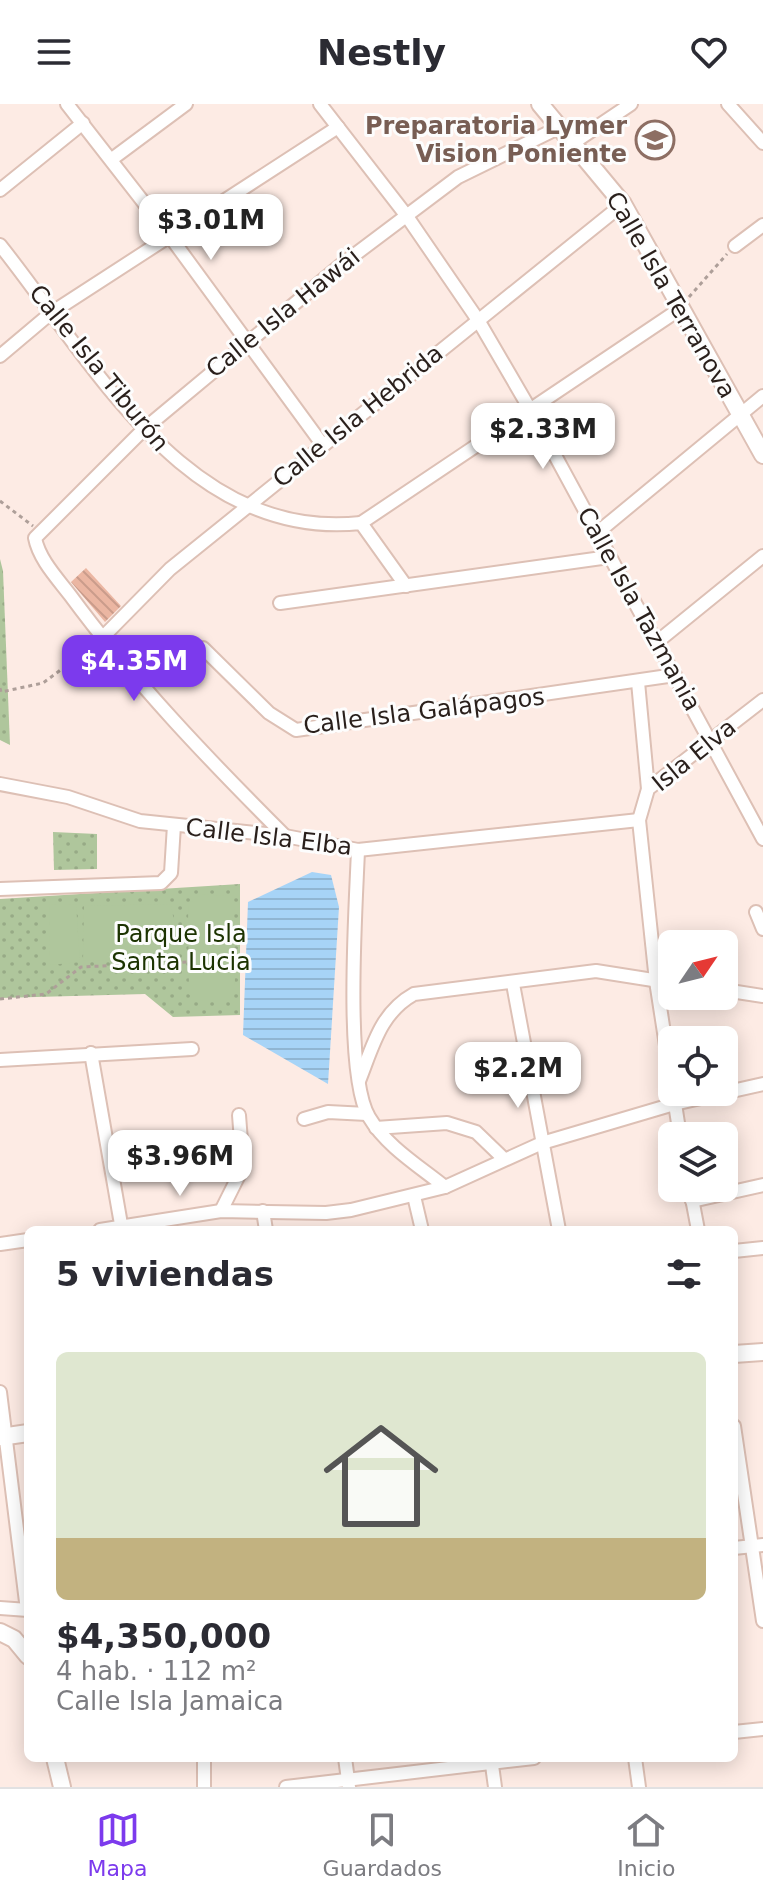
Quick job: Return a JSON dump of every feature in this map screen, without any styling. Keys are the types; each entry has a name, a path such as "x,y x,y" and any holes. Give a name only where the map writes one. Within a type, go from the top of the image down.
{"street":[{"path":"67,104 112,159 322,444"},
{"path":"112,159 186,104"},
{"name":"Calle Isla Tazmania","path":"320,104 406,215 478,320 531,411 763,839"},
{"name":"Calle Isla Terranova","path":"540,104 623,204 763,455"},
{"path":"573,143 631,104"},
{"path":"728,104 763,143"},
{"path":"0,190 83,123"},
{"path":"0,356 51,313 338,127"},
{"name":"Calle Isla Hawái","path":"37,534 143,430 245,341 406,215 458,177 560,127"},
{"name":"Calle Isla Hebrida","path":"102,638 170,569 623,204"},
{"path":"735,246 763,225"},
{"name":"Calle Isla Tiburón","path":"0,245 143,430 199,477 248,505 277,516 332,526 361,523"},
{"path":"406,586 361,523 680,309"},
{"path":"597,533 763,396"},
{"path":"37,534 42,557 102,638 175,722 285,836"},
{"path":"657,642 763,556"},
{"path":"280,603 609,557"},
{"name":"Calle Isla Galápagos","path":"203,648 269,713 296,730 675,675"},
{"path":"638,682 648,789"},
{"name":"Isla Elva","path":"639,820 648,789 763,700"},
{"name":"Calle Isla Elba","path":"0,784 68,797 140,821 285,836 358,850 639,820"},
{"path":"639,820 663,1026"},
{"path":"0,889 161,883 171,873 174,825"},
{"path":"358,850 354,1041 358,1084 367,1114 376,1128 445,1187"},
{"path":"756,912 763,929"},
{"path":"358,1084 382,1021 395,1004 414,994 440,988 513,984 596,971 656,981"},
{"path":"513,984 558,1226"},
{"path":"738,992 763,996"},
{"path":"0,1060 192,1049"},
{"path":"91,1053 122,1226"},
{"path":"738,1090 763,1084"},
{"path":"134,1226 221,1211 326,1213 414,1196 445,1187 503,1158 542,1143 667,1106"},
{"path":"304,1119 328,1112 367,1114"},
{"path":"221,1211 243,1167 239,1115"},
{"path":"376,1128 447,1123 476,1132 503,1158"},
{"path":"738,1188 763,1185"},
{"path":"414,1196 421,1226"},
{"path":"692,1202 695,1226"},
{"path":"263,1211 265,1226"},
{"path":"0,1244 24,1241"},
{"path":"738,1251 763,1248"},
{"path":"738,1354 763,1352"},
{"path":"0,1392 2,1437 24,1589"},
{"path":"2,1437 24,1434"},
{"path":"738,1446 758,1545 763,1621"},
{"path":"738,1548 758,1545"},
{"path":"0,1608 24,1610"},
{"path":"7,1635 24,1652"},
{"path":"738,1732 763,1729"},
{"path":"56,1762 62,1787"},
{"path":"204,1762 204,1787"},
{"path":"346,1762 349,1784"},
{"path":"286,1787 349,1784 486,1762"},
{"path":"492,1762 495,1787"},
{"path":"636,1762 639,1787"}],"path":[{"path":"680,309 704,277 735,246"},
{"path":"0,501 37,534"},
{"path":"0,688 1,692 43,683 102,638"},
{"path":"0,999 46,994 81,967 188,962"}],"green space":[{"path":"0,559 3,571 10,745 0,740"},
{"path":"53,832 97,834 97,869 54,870"},
{"name":"Parque Isla Santa Lucia","path":"240,884 240,1015 173,1017 145,994 0,998 0,899"},
{"path":"202,894 226,896 234,907 235,988 222,1001 196,1001 189,994 188,904"},
{"path":"76,904 80,962 50,965 49,905"},
{"path":"171,904 180,957 83,961 84,906"}],"water":[{"path":"312,872 331,875 339,907 328,1084 243,1035 248,902"}],"building":[{"path":"86,568 121,606 105,622 71,582"}],"place":[{"name":"Preparatoria Lymer Vision Poniente","path":"655,140"}]}
